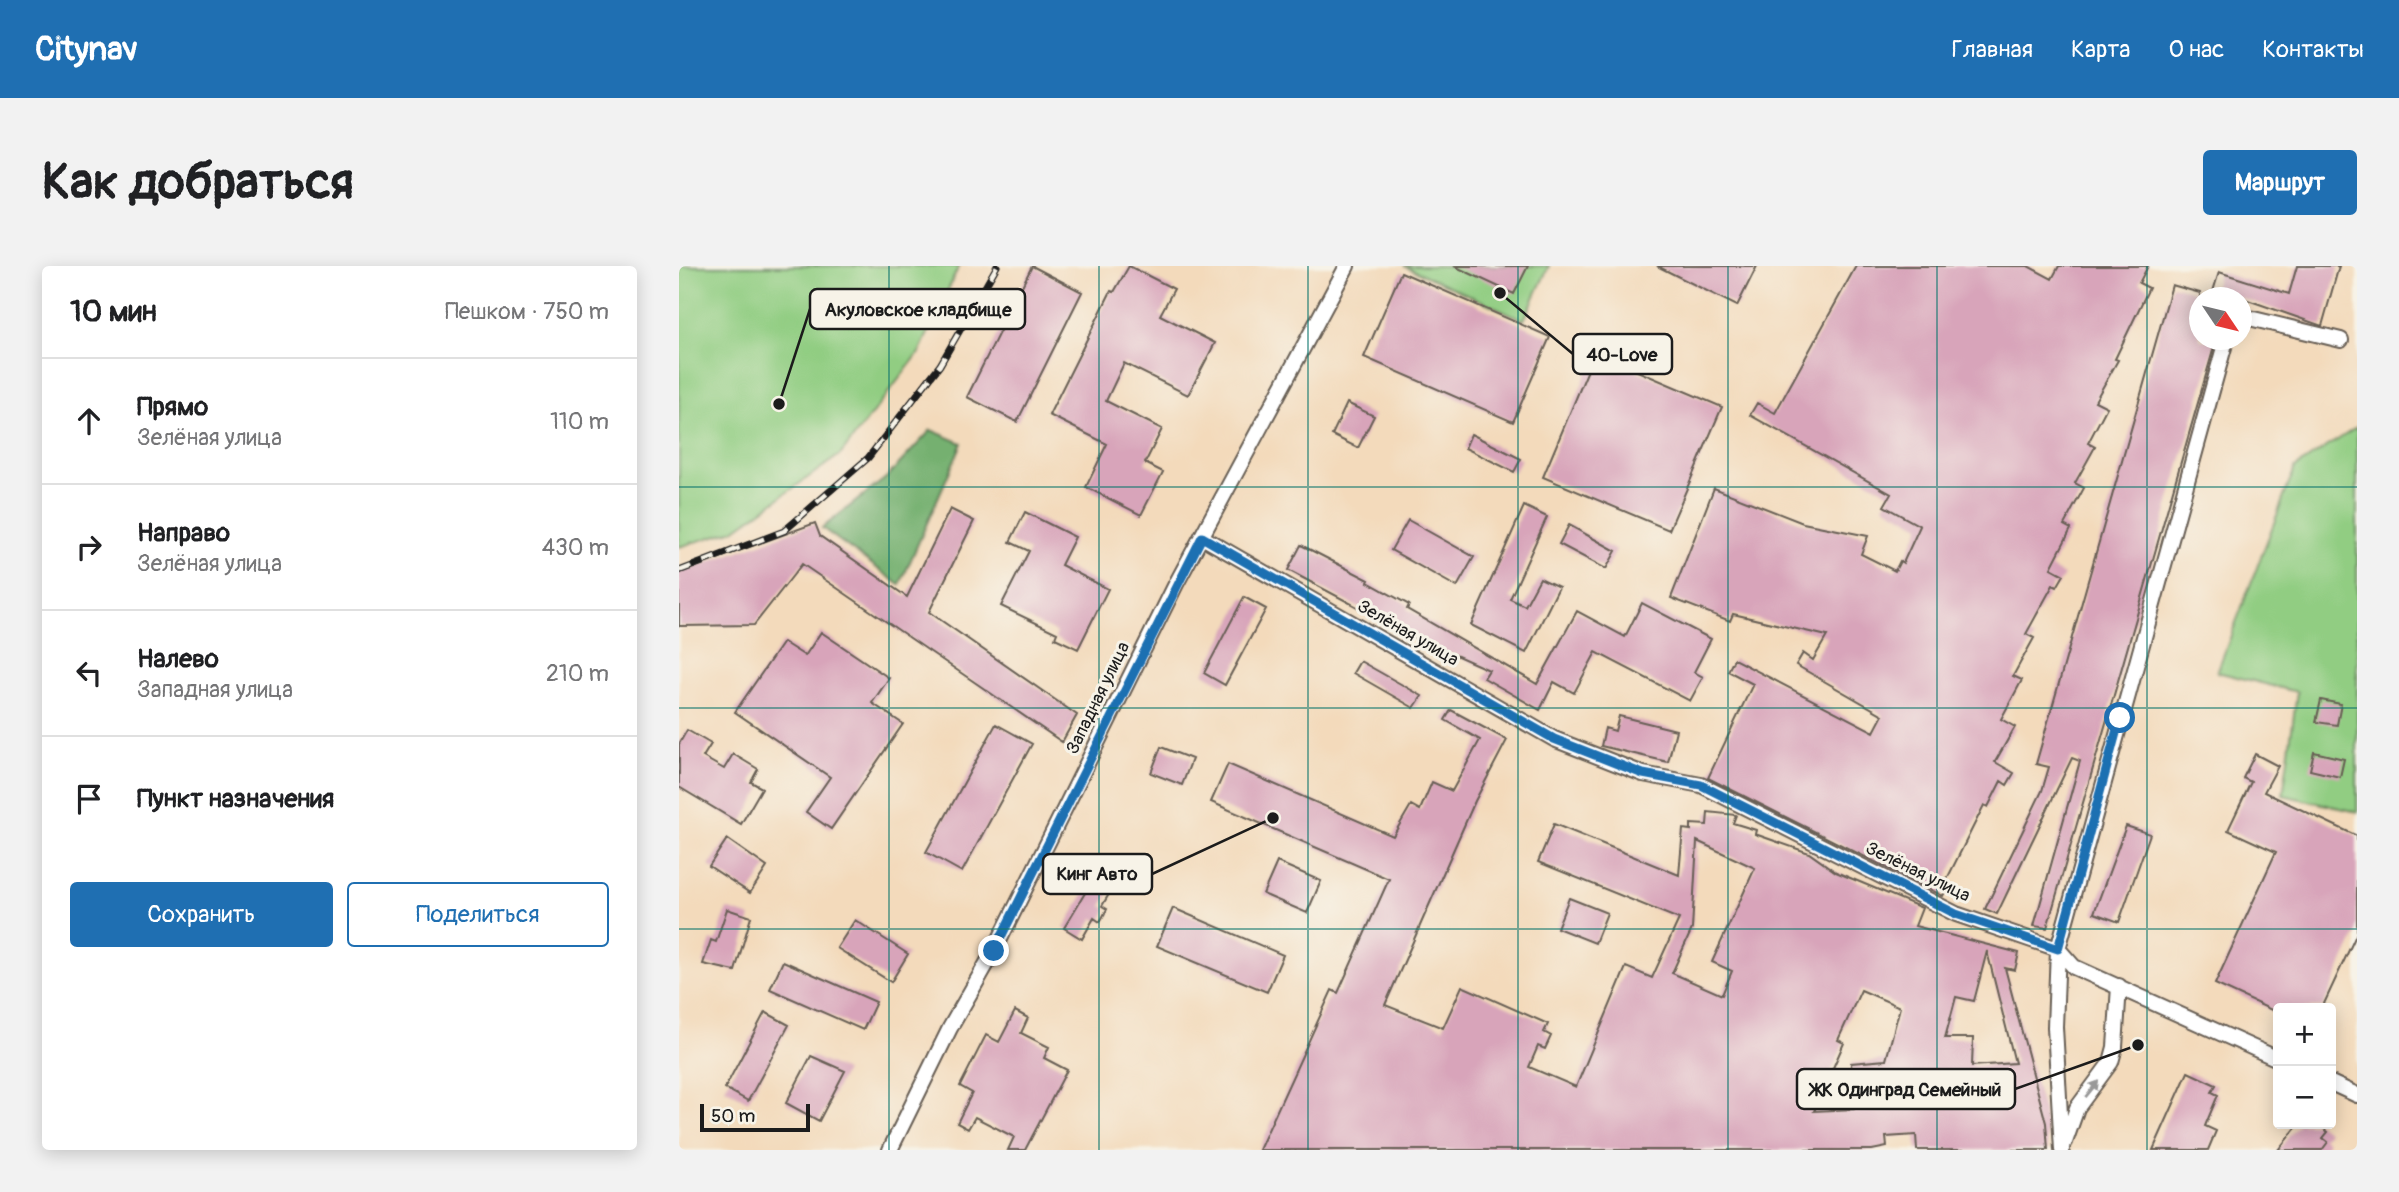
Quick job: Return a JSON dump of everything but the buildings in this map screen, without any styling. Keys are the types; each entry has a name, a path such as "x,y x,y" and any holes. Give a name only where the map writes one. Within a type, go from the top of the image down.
{"street":[{"name":"Западная улица","path":"890,1150 1202,537 1347,266"},
{"path":"2252,318 2340,340"},
{"path":"2062,1150 2055,1027 2058,949 2223,350"},
{"name":"Зелёная улица","path":"1202,537 1554,739 1643,774 1701,785 1956,914 2058,949"},
{"path":"2058,949 2074,967 2273,1057"},
{"path":"2062,1150 2077,1108 2111,1062 2116,1044 2119,986"},
{"path":"2336,1085 2357,1095"}],"green space":[{"path":"679,266 959,266 919,353 841,454 734,530 679,547"},
{"path":"1404,266 1549,266 1524,320"},
{"path":"2357,427 2357,812 2283,795 2297,692 2217,672 2295,468"},
{"path":"931,430 962,443 900,585 822,528 887,477"}],"railway":[{"path":"679,571 784,531 868,458 940,365 997,266"}],"place":[{"name":"40-Love","path":"1500,293"},
{"name":"Акуловское кладбище","path":"779,404"},
{"name":"Кинг Авто","path":"1273,818"},
{"name":"ЖК Одинград Семейный","path":"2138,1045"}],"route":[{"path":"994,951 1176,584 1202,537 1554,739 1643,774 1701,785 1956,914 2058,949 2120,718"}]}
